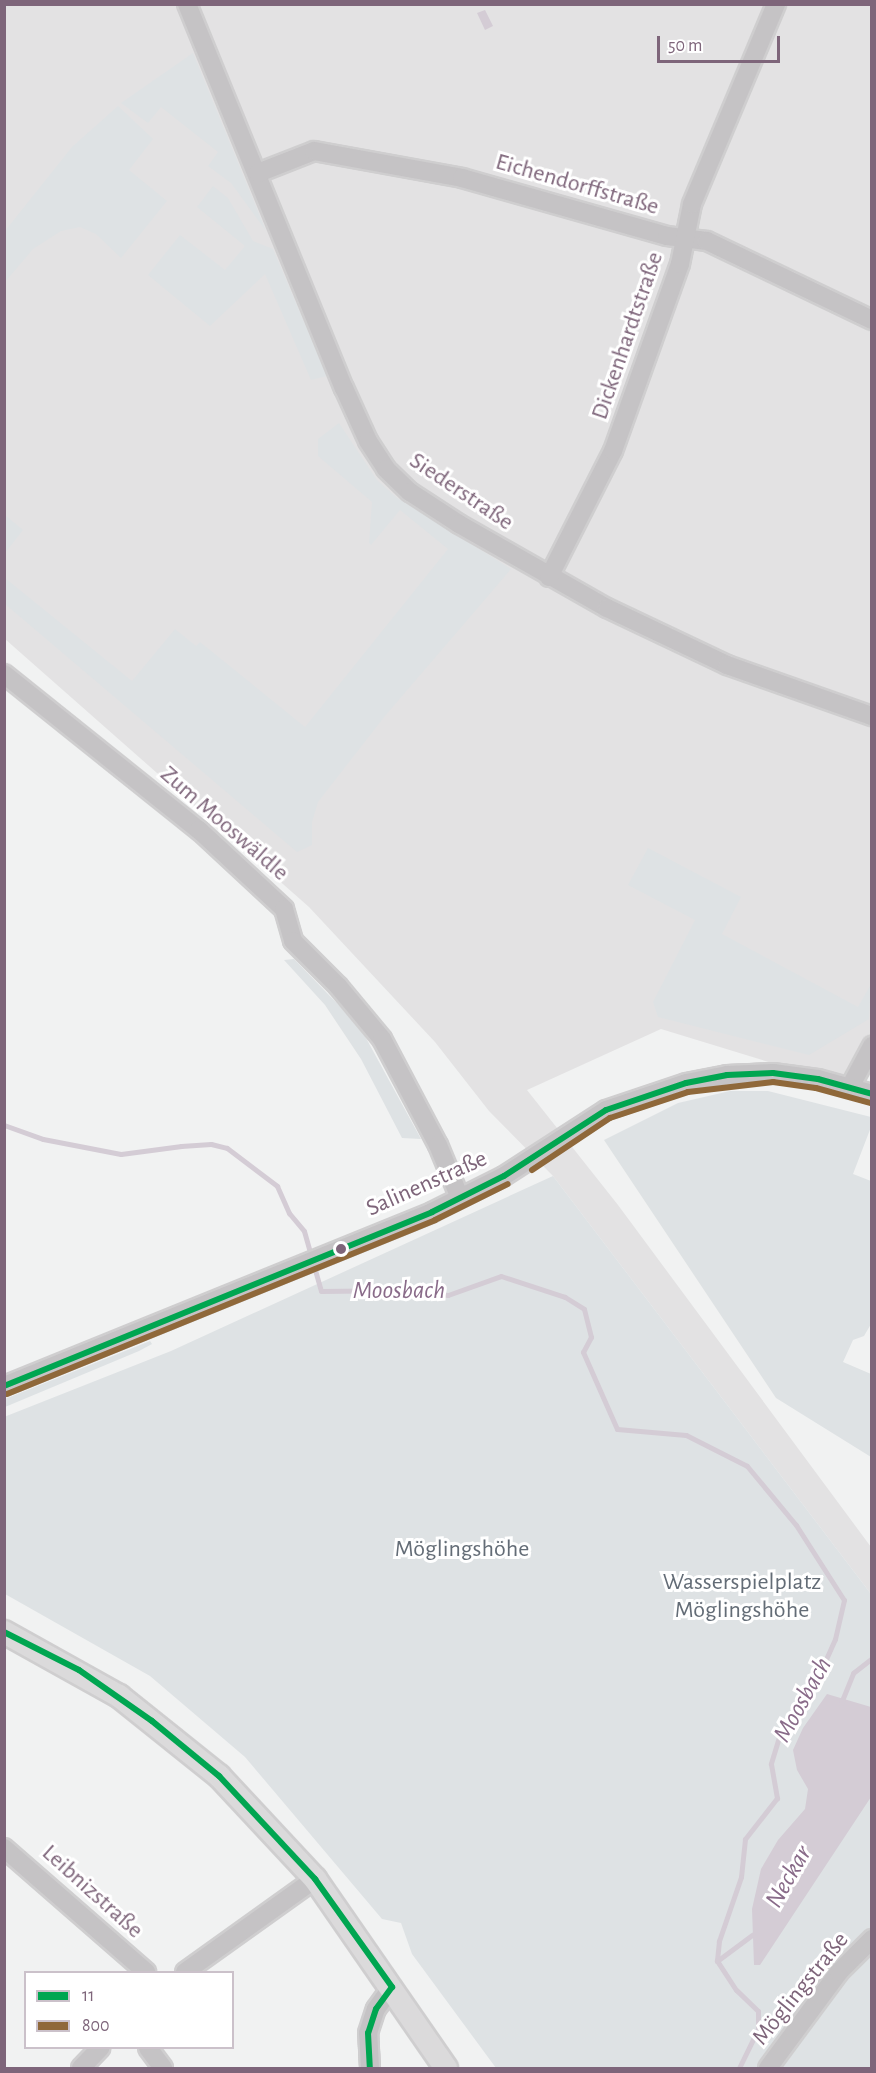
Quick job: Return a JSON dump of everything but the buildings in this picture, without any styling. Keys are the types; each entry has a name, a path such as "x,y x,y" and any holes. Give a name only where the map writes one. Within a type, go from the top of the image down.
{"main road":[{"path":"4,1632 79,1670 160,1728 219,1776 315,1879 446,2068"}],"street":[{"name":"Siederstraße","path":"187,4 344,388 368,441 386,469 410,492 549,577 672,641 727,665 872,716"},
{"name":"Dickenhardtstraße","path":"549,577 613,451 680,264 692,204 777,4"},
{"name":"Eichendorffstraße","path":"258,173 314,151 462,178 668,236 706,241 872,320"},
{"name":"Zum Mooswäldle","path":"4,674 199,830 284,909 293,941 338,986 382,1039 438,1144 460,1198"},
{"path":"850,1087 872,1046"},
{"name":"Salinenstraße","path":"4,1386 460,1198 526,1162 606,1110 706,1079 773,1073 850,1087 872,1094"},
{"name":"Leibnizstraße","path":"4,1848 145,1971"},
{"path":"186,1971 315,1879"},
{"name":"Möglingstraße","path":"768,2068 838,1972 872,1939"},
{"path":"370,2068 368,2033 376,2009 392,1987"},
{"path":"81,2068 99,2049"},
{"path":"149,2049 163,2068"}],"shaded area":[{"path":"5,5 871,5 871,1049 850,1087 661,1029 527,1090 618,1205 871,1547 871,1594 553,1176 489,1111 435,1042 309,907 5,639"}],"green space":[{"path":"193,53 266,231 231,183 208,166 218,152 161,107 148,123 121,103"},
{"path":"118,106 153,139 129,170 167,201 121,258 96,234 80,227 61,231 33,249 5,282 5,231 72,147"},
{"path":"213,186 228,198 253,241 273,249 327,376 311,380 265,274 210,326 148,275 180,235 225,270 245,246 197,207"},
{"path":"339,423 377,480 396,497 511,569 385,716 318,802 312,822 312,845 297,852 5,604 5,578 132,681 175,629 196,646 200,642 305,727 448,549 400,510 371,545 369,543 372,502 318,456 318,439"},
{"path":"5,515 23,530 5,553"},
{"path":"648,848 741,897 722,934 858,1007 871,984 869,1019 809,1055 658,1017 653,1002 695,920 628,885"},
{"path":"294,959 360,1027 421,1139 402,1138 361,1059 325,1005 284,960"},
{"path":"730,1091 768,1091 871,1117 871,1127 853,1174 871,1181 871,1324 864,1336 853,1340 843,1362 871,1374 871,1457 776,1398 604,1140 678,1103"},
{"name":"Möglingshöhe","path":"553,1176 871,1594 871,2068 496,2068 412,1954 401,1923 382,1919 245,1757 150,1676 5,1594 4,1417 171,1351"},
{"path":"150,1341 152,1344 139,1351 5,1407 5,1399"}],"water":[{"path":"485,10 493,26 485,30 477,13"},
{"path":"827,1694 871,1707 871,1797 760,1965 754,1965 752,1909 761,1869 778,1840 805,1809 808,1789 797,1770 793,1750 803,1728"}],"waterway":[{"name":"Moosbach","path":"4,1125 43,1139 121,1154 211,1144 227,1148 277,1186 289,1213 304,1231 321,1291 408,1290 448,1295 501,1276 565,1297 584,1309 591,1337 583,1352 617,1429 686,1435 747,1466 796,1525 844,1600 835,1639 810,1695 779,1737 771,1764 777,1798 745,1839 741,1877 719,1941 717,1961"},
{"name":"Neckar","path":"841,1703 853,1673 872,1658"},
{"name":"Neckar","path":"739,2068 758,2029 758,2011 736,1990 717,1961 752,1935"}],"transit line":[{"name":"11","path":"4,1386 432,1212 504,1176 606,1110 686,1083 727,1075 773,1073 818,1079 872,1094"},
{"name":"800","path":"532,1170 610,1118 688,1092 773,1082 816,1088 870,1103"},
{"name":"800","path":"7,1394 435,1220 508,1184"},
{"name":"11","path":"4,1632 79,1670 152,1721 219,1776 315,1879 392,1987 376,2009 368,2033 370,2068"}],"park label":[{"name":"Wasserspielplatz Möglingshöhe","path":"742,1597"}]}
